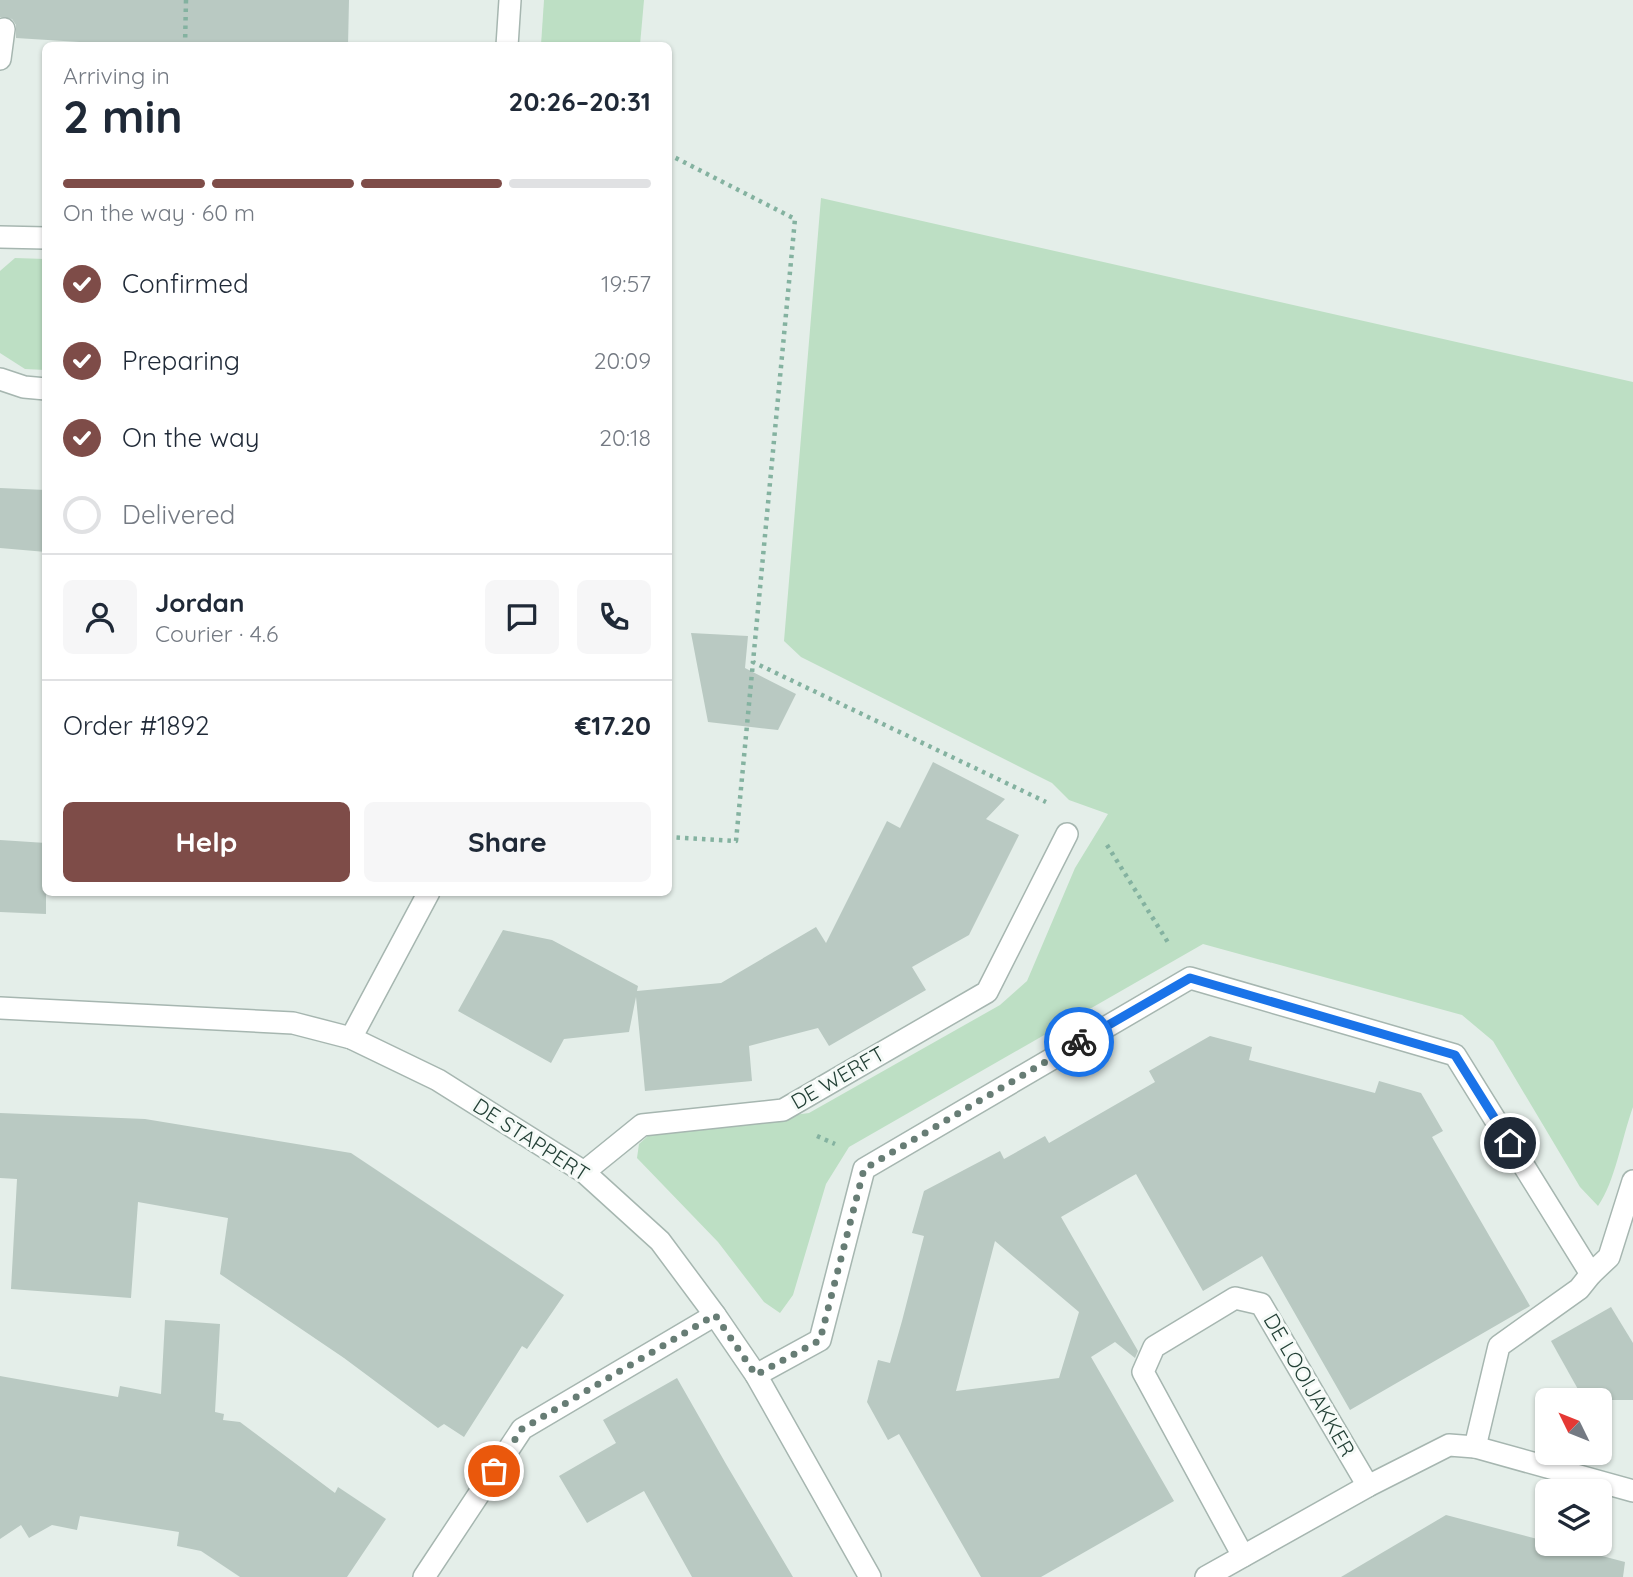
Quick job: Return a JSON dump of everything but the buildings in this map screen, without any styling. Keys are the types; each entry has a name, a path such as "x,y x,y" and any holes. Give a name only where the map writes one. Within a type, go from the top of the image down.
{"street":[{"path":"507,42 510,0"},
{"path":"0,59 4,29"},
{"path":"0,237 42,238"},
{"path":"0,379 24,387 42,389"},
{"name":"DE WERFT","path":"584,1172 642,1125 783,1110 987,992 1067,834"},
{"path":"351,1038 427,896"},
{"path":"756,1375 820,1340 864,1169 1190,978 1455,1055 1591,1273"},
{"name":"DE STAPPERT","path":"0,1008 293,1023 351,1038 438,1080 584,1172 660,1241 715,1315 756,1375 870,1577"},
{"path":"1475,1447 1499,1346 1579,1289 1591,1273 1609,1257 1633,1181"},
{"name":"DE LOOIJAKKER","path":"1243,1556 1143,1372 1154,1347 1236,1298 1261,1304 1368,1486"},
{"path":"424,1577 522,1429 715,1315"},
{"path":"1206,1577 1368,1486 1449,1445 1475,1447 1633,1491"}],"path":[{"path":"185,42 186,0"},
{"path":"672,156 795,219 736,841 672,837"},
{"path":"753,662 1050,803"},
{"path":"1105,842 1190,978"},
{"path":"783,1110 793,1125 848,1150 864,1169"}],"green space":[{"path":"544,0 644,0 640,42 541,42"},
{"path":"821,198 1633,382 1633,1107 1614,1172 1598,1206 1580,1187 1493,1041 1462,1015 1203,944 849,1147 826,1184 793,1295 780,1313 764,1302 718,1242 637,1158 639,1144 650,1134 809,1113 1000,1005 1027,981 1075,868 1108,814 1069,800 1052,783 801,657 784,641"},
{"path":"15,258 42,259 42,370 25,369 0,353 0,271"}],"way so far":[{"path":"494,1471 522,1429 715,1315 756,1375 820,1340 864,1169 1079,1042"}],"route":[{"path":"1079,1042 1190,978 1455,1055 1510,1143"}]}
